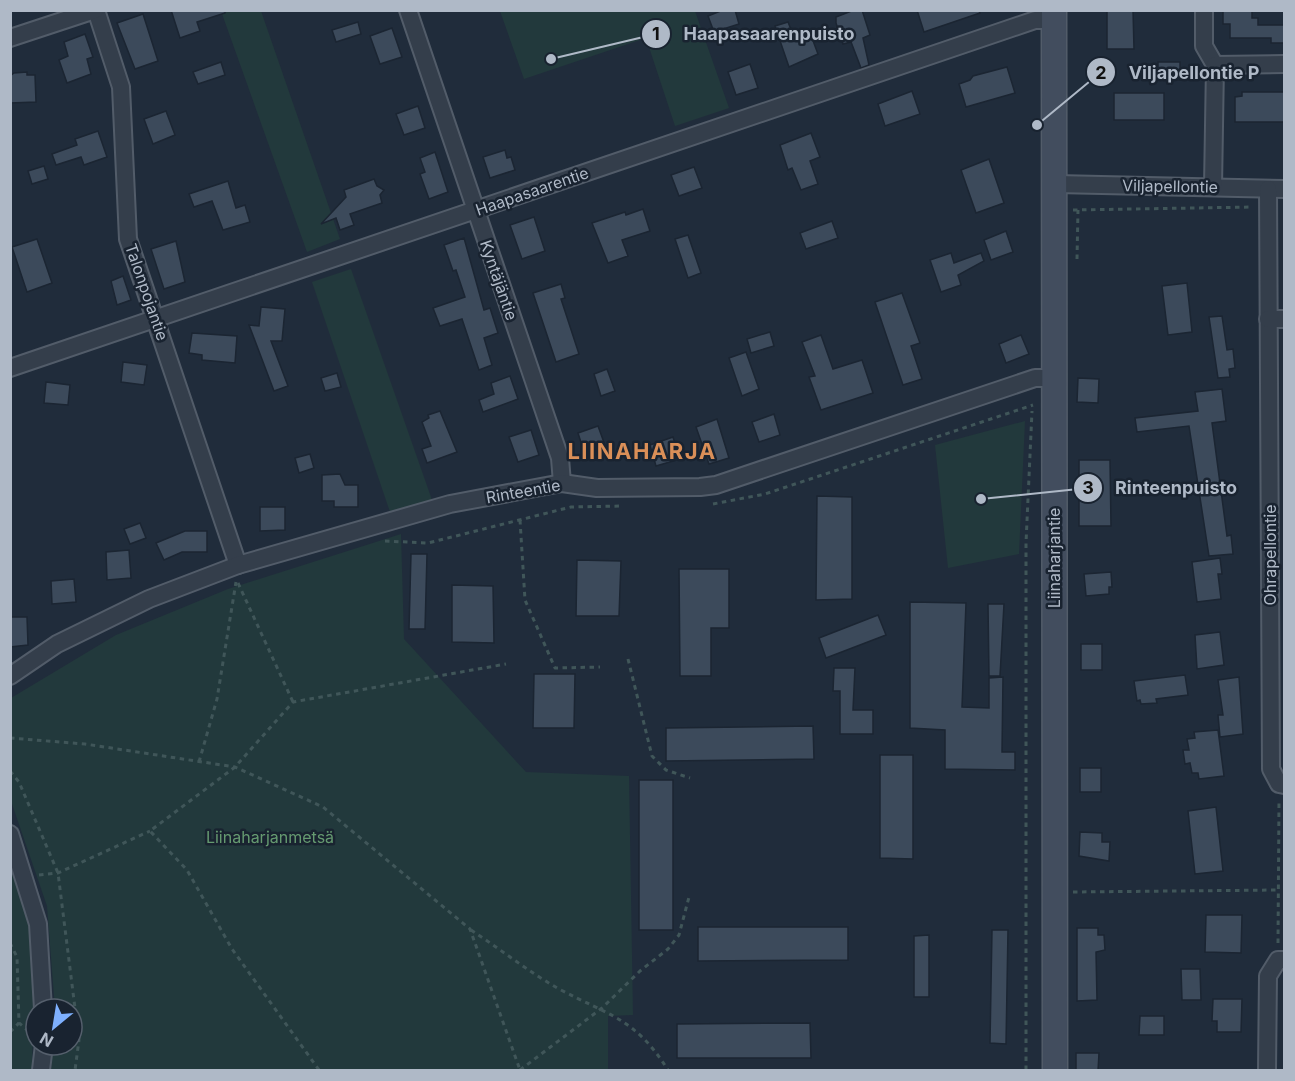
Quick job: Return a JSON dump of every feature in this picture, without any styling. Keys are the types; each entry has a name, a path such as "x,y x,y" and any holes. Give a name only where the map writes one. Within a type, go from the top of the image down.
{"main road":[{"name":"Liinaharjantie","path":"1054,15 1056,184 1067,211 1045,378 1055,1071"}],"street":[{"path":"10,38 95,10"},
{"name":"Talonpojantie","path":"95,10 121,87 128,239 238,573"},
{"name":"Kyntäjäntie","path":"408,10 560,458 562,483"},
{"path":"1204,10 1204,46 1215,64 1213,187"},
{"name":"Haapasaarentie","path":"10,368 1054,15"},
{"path":"1215,64 1284,64"},
{"name":"Viljapellontie","path":"1056,184 1276,189"},
{"name":"Ohrapellontie","path":"1276,189 1268,206 1276,319 1271,769 1282,784"},
{"name":"Rinteentie","path":"10,676 57,644 149,599 238,573 450,504 562,483 597,488 716,485 1045,378"},
{"path":"10,834 38,924 42,997"},
{"path":"1267,1071 1268,976 1281,960"}],"path":[{"path":"1077,259 1067,211 1268,206"},
{"path":"1026,1071 1026,543 1033,405 1045,378"},
{"path":"710,504 765,494 1033,405"},
{"path":"375,541 428,543 571,507 629,506"},
{"path":"520,520 525,600 555,668 600,667"},
{"path":"226,584 238,573"},
{"path":"238,573 293,702"},
{"path":"199,762 217,699 238,573"},
{"path":"628,659 652,756 666,770 690,778"},
{"path":"58,873 150,831 235,767 293,702 506,664"},
{"path":"10,738 85,744 235,767 323,807 470,929 559,989 602,1008 636,1030 668,1071"},
{"path":"10,771 20,782 58,873 79,1040 75,1071"},
{"path":"1281,960 1278,890 1282,784"},
{"path":"150,831 187,870 232,949 319,1070"},
{"path":"1026,890 1052,889 1086,893 1278,890"},
{"path":"470,929 520,1070 602,1008 640,971 668,949 679,935 689,897"},
{"path":"10,943 17,957 19,1023 10,1032"},
{"path":"19,1023 24,1027"}],"green space":[{"path":"221,11 261,11 340,239 307,252"},
{"path":"500,11 695,11 729,108 675,126 646,38 524,79"},
{"path":"351,269 432,500 390,512 312,282"},
{"path":"1025,421 1019,554 948,568 935,445"},
{"name":"Liinaharjanmetsä","path":"401,534 404,639 526,772 629,776 633,1015 608,1016 608,1070 51,1070 52,1057 84,1057 84,997 54,997 47,906 11,801 11,698 116,635 228,589"},
{"path":"10,860 29,921 34,961 33,997 24,997 24,1057 32,1057 32,1070 11,1070"}],"building":[{"path":"171,10 225,10 225,13 197,22 200,31 180,38"},
{"path":"723,10 735,10 739,24 714,32 708,16"},
{"path":"854,10 862,10 870,35 863,38 869,65 861,68 851,42 843,44 836,23 836,17"},
{"path":"917,10 979,10 980,13 924,32"},
{"path":"1107,10 1133,10 1134,49 1107,49"},
{"path":"1223,10 1252,10 1252,18 1258,18 1258,25 1284,25 1284,43 1271,43 1271,38 1230,38 1230,24 1223,24"},
{"path":"143,14 158,61 135,69 117,23"},
{"path":"358,22 361,34 336,42 332,30"},
{"path":"788,22 794,37 803,34 805,41 812,38 818,54 789,67 775,26"},
{"path":"392,28 402,57 380,64 370,36"},
{"path":"85,34 93,57 87,59 91,74 67,83 59,60 68,56 64,42"},
{"path":"221,62 225,75 198,84 193,72"},
{"path":"1158,62 1180,62 1180,80 1158,80"},
{"path":"750,64 758,88 736,95 728,72"},
{"path":"1007,67 1015,93 966,107 959,84 970,80 973,76"},
{"path":"27,72 27,75 35,75 36,102 10,103 10,76 14,73"},
{"path":"912,91 920,114 885,126 878,104"},
{"path":"1242,92 1284,92 1284,122 1235,122 1235,97 1242,96"},
{"path":"1114,93 1164,93 1164,120 1114,120"},
{"path":"418,106 425,128 404,135 396,114"},
{"path":"166,111 175,135 153,144 144,119"},
{"path":"98,131 107,157 84,165 81,157 56,165 52,154 77,145 75,139"},
{"path":"811,133 820,157 810,161 818,184 801,190 792,168 788,170 780,145"},
{"path":"505,150 507,158 511,157 515,170 490,178 483,157"},
{"path":"435,152 448,192 429,199 420,174 425,172 420,158"},
{"path":"989,159 1004,203 976,213 961,170"},
{"path":"44,166 48,179 32,184 28,171"},
{"path":"694,167 702,188 679,196 671,175"},
{"path":"374,179 377,186 384,190 380,195 382,203 350,214 354,225 340,230 336,218 321,224 346,197 344,190"},
{"path":"228,181 236,208 245,205 250,222 223,230 212,201 194,207 189,194"},
{"path":"643,209 650,231 622,240 628,256 608,263 592,223 625,212 626,215"},
{"path":"534,217 545,251 522,259 510,225"},
{"path":"832,221 838,238 806,249 800,233"},
{"path":"1006,231 1013,252 991,260 984,240"},
{"path":"688,235 701,273 688,278 675,239"},
{"path":"464,238 484,310 490,308 498,333 484,338 492,365 479,370 462,319 440,326 433,308 465,297 444,245"},
{"path":"37,239 52,283 27,292 12,247"},
{"path":"176,241 185,282 164,289 151,249"},
{"path":"951,253 954,263 981,253 984,261 958,275 961,285 941,292 930,260"},
{"path":"123,276 131,300 117,305 111,281"},
{"path":"1187,283 1192,332 1168,335 1162,286"},
{"path":"561,284 565,298 561,299 579,354 556,362 533,293"},
{"path":"902,293 920,343 911,346 922,379 903,385 875,302"},
{"path":"261,307 285,309 282,341 271,341 288,386 274,391 249,325 259,326"},
{"path":"1222,316 1227,350 1233,349 1235,368 1229,369 1230,377 1218,378 1209,317"},
{"path":"770,332 774,346 751,353 747,339"},
{"path":"192,333 237,336 235,363 202,360 202,355 189,353"},
{"path":"821,335 833,369 862,360 873,393 821,410 809,377 815,376 802,342"},
{"path":"1021,335 1029,354 1006,363 999,344"},
{"path":"746,352 759,389 742,396 729,358"},
{"path":"123,362 147,365 144,385 121,382"},
{"path":"607,369 615,391 601,396 594,374"},
{"path":"337,373 341,387 325,391 321,378"},
{"path":"510,376 518,399 483,412 479,400 494,394 491,383"},
{"path":"1078,378 1099,379 1098,403 1077,402"},
{"path":"46,382 70,385 68,405 44,403"},
{"path":"1222,389 1226,421 1212,423 1227,536 1231,535 1233,554 1209,556 1189,426 1137,432 1135,418 1198,411 1195,392"},
{"path":"440,411 457,452 427,463 422,449 431,446 422,422 429,418 428,415"},
{"path":"774,414 780,435 759,442 752,422"},
{"path":"717,419 729,458 709,464 696,427"},
{"path":"598,426 606,448 585,455 578,433"},
{"path":"531,430 539,455 518,462 509,437"},
{"path":"673,437 680,459 656,466 650,445"},
{"path":"310,454 314,468 299,473 295,458"},
{"path":"1079,460 1110,460 1111,526 1079,526"},
{"path":"340,474 345,485 358,485 358,507 334,507 334,501 322,501 322,475"},
{"path":"817,496 852,497 852,599 816,600"},
{"path":"260,507 285,507 285,530 260,531"},
{"path":"140,523 146,538 130,544 124,529"},
{"path":"185,531 207,531 207,552 182,552 164,560 156,543"},
{"path":"129,550 131,578 107,580 106,552"},
{"path":"411,554 427,554 425,629 409,629"},
{"path":"1220,558 1222,574 1218,574 1221,599 1197,602 1192,562"},
{"path":"577,560 621,561 619,616 576,616"},
{"path":"679,569 729,569 729,628 711,628 711,676 680,676"},
{"path":"1111,572 1112,587 1109,587 1109,594 1086,596 1084,574"},
{"path":"74,579 76,602 52,604 51,581"},
{"path":"452,585 493,586 494,643 452,642"},
{"path":"910,602 966,603 962,707 989,708 989,678 1003,677 1002,752 1015,752 1015,770 945,769 945,730 910,728"},
{"path":"988,604 1004,604 1000,676 989,676"},
{"path":"878,615 886,635 826,658 819,638"},
{"path":"10,617 27,617 28,645 10,647"},
{"path":"1220,632 1224,665 1197,669 1195,635"},
{"path":"1081,644 1102,644 1102,670 1081,670"},
{"path":"834,668 855,668 853,710 873,710 873,734 840,734 840,691 833,691"},
{"path":"534,674 575,674 574,728 533,728"},
{"path":"1185,675 1188,695 1156,699 1157,703 1141,704 1140,700 1137,701 1134,681"},
{"path":"1239,677 1243,734 1220,737 1218,715 1223,715 1218,680"},
{"path":"813,726 814,759 666,761 666,728"},
{"path":"1218,730 1224,776 1199,779 1198,773 1192,773 1190,763 1185,764 1183,750 1189,750 1187,739 1195,738 1194,732"},
{"path":"880,755 913,755 913,859 880,858"},
{"path":"1080,768 1101,768 1101,792 1080,792"},
{"path":"639,780 673,780 673,930 639,930"},
{"path":"1216,807 1223,871 1195,874 1188,811"},
{"path":"1080,832 1102,833 1102,842 1110,842 1109,861 1079,856"},
{"path":"1206,915 1242,915 1241,953 1205,952"},
{"path":"698,927 848,927 848,960 698,961"},
{"path":"1077,928 1098,928 1098,935 1104,935 1105,950 1096,952 1097,1000 1077,1001"},
{"path":"992,930 1008,930 1006,1044 990,1043"},
{"path":"929,935 929,997 914,997 914,936"},
{"path":"1181,969 1200,969 1201,1000 1182,1000"},
{"path":"1213,999 1242,999 1241,1032 1217,1032 1217,1021 1212,1021"},
{"path":"1140,1016 1164,1016 1164,1035 1139,1035"},
{"path":"810,1023 811,1058 677,1058 677,1024"},
{"path":"1076,1053 1099,1053 1098,1071 1076,1071"}],"place":[{"name":"Haapasaarenpuisto","path":"551,59"},
{"name":"Viljapellontie P","path":"1037,125"},
{"name":"Rinteenpuisto","path":"981,499"}],"district":[{"name":"LIINAHARJA","path":"642,451"}]}
